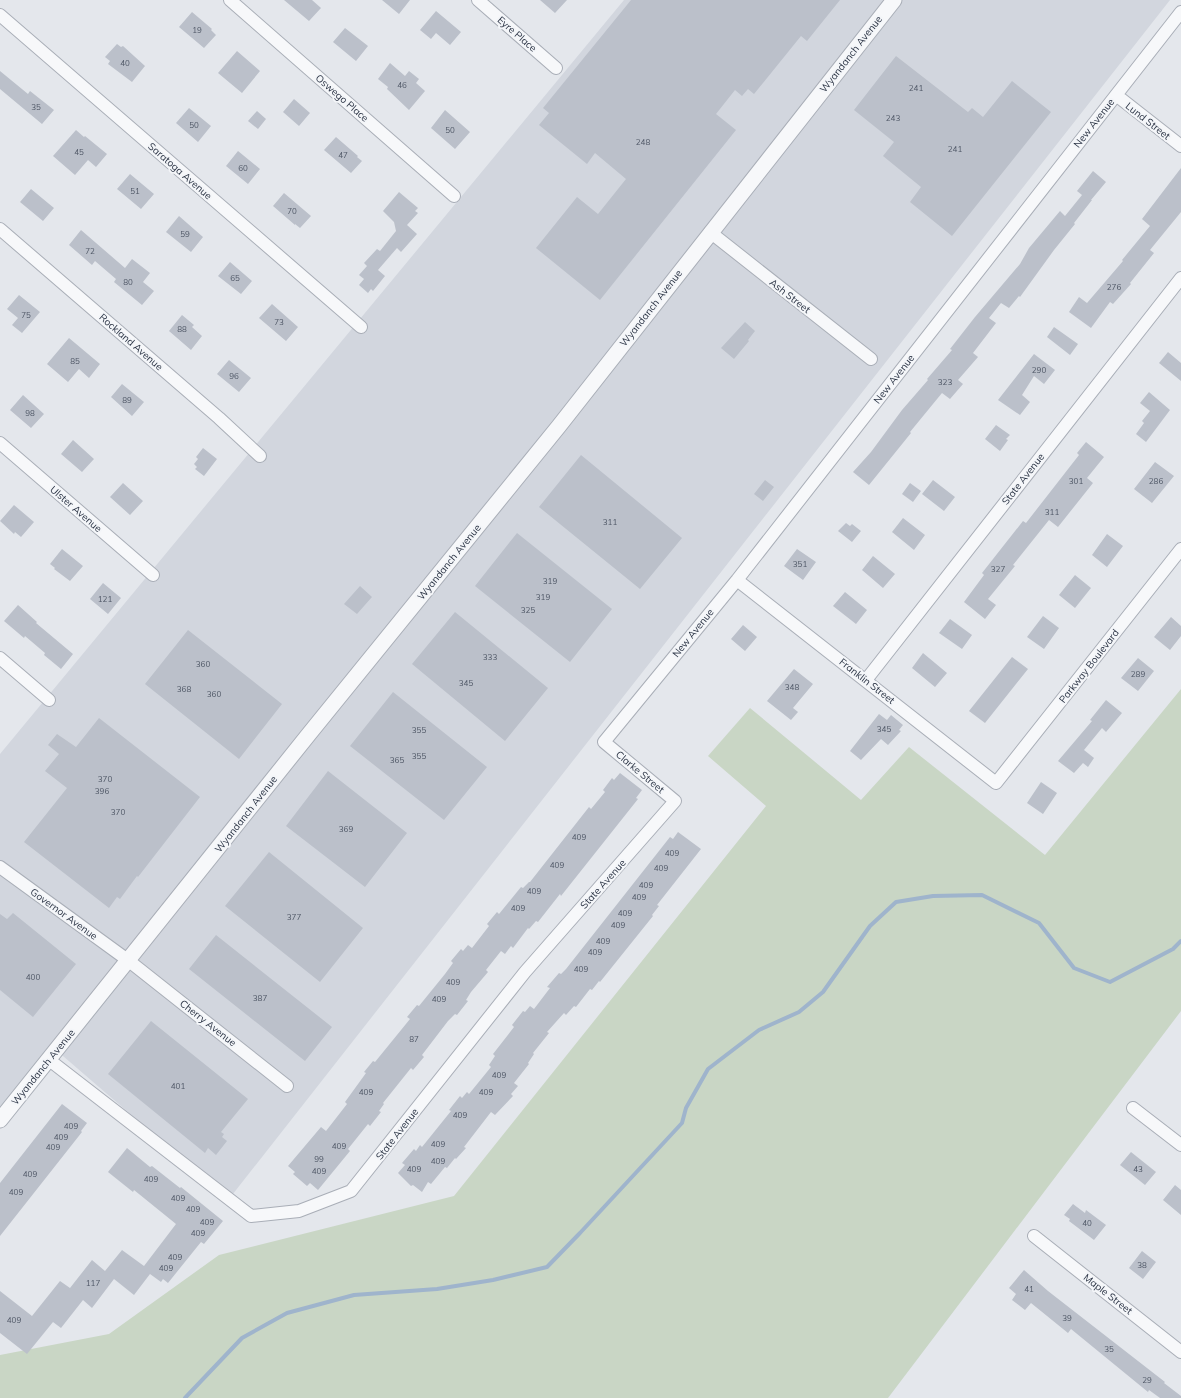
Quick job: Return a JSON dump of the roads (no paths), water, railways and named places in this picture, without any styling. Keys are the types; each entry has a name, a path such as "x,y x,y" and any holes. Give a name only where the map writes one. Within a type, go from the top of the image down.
{"street":[{"name":"Oswego Place","path":"230,0 454,196"},
{"name":"Eyre Place","path":"478,0 556,68"},
{"name":"Wyandanch Avenue","path":"0,1120 558,426 894,0"},
{"name":"New Avenue","path":"604,742 737,580 1181,12"},
{"name":"Saratoga Avenue","path":"0,15 361,327"},
{"name":"Lund Street","path":"1116,96 1181,146"},
{"name":"Rockland Avenue","path":"0,229 219,418 260,456"},
{"name":"Ash Street","path":"710,232 871,359"},
{"name":"State Avenue","path":"866,680 1181,278"},
{"name":"Ulster Avenue","path":"0,443 153,575"},
{"name":"Parkway Boulevard","path":"996,783 1181,549"},
{"name":"Franklin Street","path":"737,580 996,783"},
{"path":"0,658 49,700"},
{"name":"Clarke Street","path":"604,742 675,801"},
{"name":"State Avenue","path":"48,1059 251,1216 299,1211 351,1191 524,972 675,801"},
{"name":"Governor Avenue","path":"0,867 129,961"},
{"name":"Cherry Avenue","path":"129,961 287,1086"},
{"path":"1134,1108 1181,1145"},
{"name":"Maple Street","path":"1034,1236 1181,1352"}],"waterway":[{"path":"185,1398 242,1338 287,1313 354,1295 437,1289 493,1280 547,1267 682,1123 686,1108 708,1069 759,1030 799,1012 823,992 870,926 896,902 933,896 982,895 1039,923 1074,968 1110,982 1173,949 1181,941"}]}
